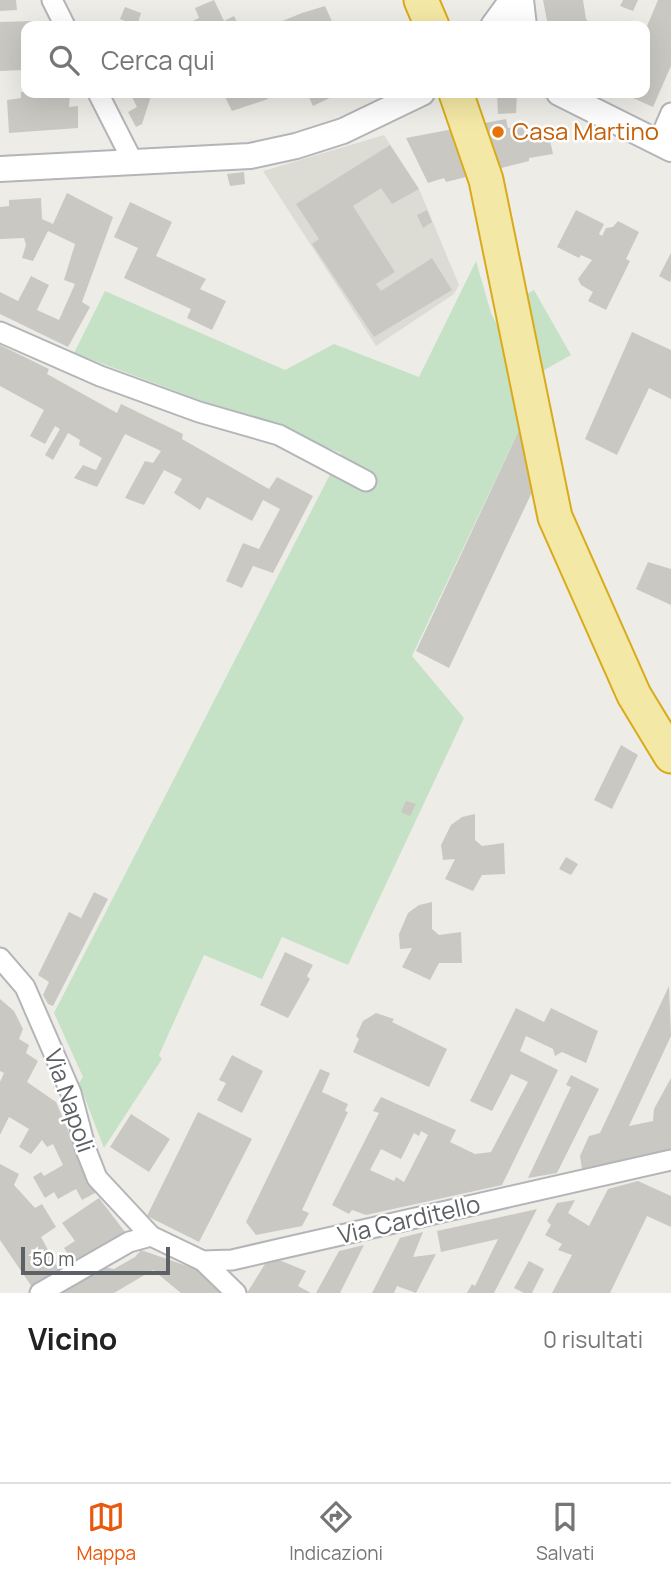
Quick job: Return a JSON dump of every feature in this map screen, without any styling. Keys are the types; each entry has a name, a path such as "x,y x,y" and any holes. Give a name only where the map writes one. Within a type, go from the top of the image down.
{"highway":[{"path":"421,0 430,21"},
{"path":"458,98 486,180 555,517 634,695 671,756"}],"street":[{"path":"52,0 62,21"},
{"path":"497,21 512,0"},
{"path":"521,0 523,21"},
{"path":"101,98 133,162"},
{"path":"0,169 250,156 296,146 375,118 413,98"},
{"path":"569,98 665,146 671,114"},
{"path":"0,332 100,376 199,412 279,435 366,481"},
{"name":"Via Napoli","path":"0,958 25,987 71,1093 86,1150 97,1178 150,1236"},
{"name":"Via Carditello","path":"203,1261 275,1251 671,1160"},
{"path":"40,1293 129,1242 150,1236 203,1261 236,1293"}],"shaded area":[{"path":"384,135 419,189 459,285 454,294 376,346 263,171"}],"green space":[{"path":"476,261 491,313 508,346 520,428 412,656 464,718 348,965 282,937 262,979 204,955 159,1055 162,1059 104,1148 79,1083 83,1077 54,1013 341,453 74,353 105,291 285,370 334,344 419,377"},
{"path":"534,290 571,355 532,377 495,312"}],"building":[{"path":"0,0 16,0 17,10 0,11"},
{"path":"214,0 224,21 193,21 199,18 195,8"},
{"path":"543,0 583,0 588,21 547,21"},
{"path":"623,0 638,0 633,11 620,6"},
{"path":"658,0 671,0 671,66 653,107 633,98 650,98 649,21"},
{"path":"325,6 332,21 282,21"},
{"path":"125,7 141,13 139,21 120,19"},
{"path":"234,16 236,21 224,21"},
{"path":"21,21 21,70 0,71 0,22"},
{"path":"70,98 69,107 78,106 78,128 9,133 7,100"},
{"path":"132,98 150,98 142,124 136,127 128,112 137,107"},
{"path":"226,98 268,98 268,99 232,111"},
{"path":"309,98 330,98 313,106"},
{"path":"497,98 517,98 516,113 498,114"},
{"path":"506,119 508,128 522,126 525,133 548,131 553,154 529,158 529,161 446,182 444,178 428,183 406,138"},
{"path":"390,145 419,189 392,204 381,188 353,206 395,272 376,284 381,291 432,258 452,290 374,337 312,244 319,239 296,204"},
{"path":"244,172 245,184 230,186 227,174"},
{"path":"67,193 113,217 82,302 90,307 68,347 0,314 0,292 18,301 31,276 49,285 37,310 59,320 75,284 64,280 75,244 48,231 33,261 22,258 26,245 24,238 0,239 0,207 9,206 9,200 41,198 42,219 53,224"},
{"path":"130,202 172,222 156,256 206,279 200,289 226,301 212,330 187,318 191,309 124,278 138,248 114,237"},
{"path":"427,210 432,222 423,228 417,215"},
{"path":"576,210 604,224 599,234 602,236 606,228 613,227 618,221 639,232 626,259 630,261 606,310 588,301 593,292 581,285 578,279 592,260 581,255 579,258 557,247"},
{"path":"671,253 671,280 670,282 659,276"},
{"path":"632,332 671,350 671,399 649,388 617,455 585,439"},
{"path":"0,345 49,369 47,374 117,413 121,404 183,434 182,439 269,489 277,477 313,496 273,573 253,566 242,588 226,581 243,543 259,549 280,509 263,500 252,521 207,497 200,510 174,493 182,479 164,470 144,505 125,498 145,461 153,463 161,451 125,434 97,487 74,478 83,465 96,470 102,458 79,445 80,440 68,433 53,460 45,455 60,429 55,426 45,444 30,436 44,410 0,386"},
{"path":"520,428 534,488 449,668 416,651"},
{"path":"648,562 671,569 671,605 636,589"},
{"path":"621,745 638,755 612,809 594,800"},
{"path":"406,801 416,804 410,816 401,812"},
{"path":"475,814 475,840 482,846 504,843 505,874 482,875 473,891 445,879 455,859 443,860 441,845 451,825 462,817"},
{"path":"566,857 578,864 571,875 559,869"},
{"path":"94,892 108,899 53,1006 48,1004 43,995 49,982 38,975 69,912 81,918"},
{"path":"432,902 432,929 439,935 461,932 462,963 439,963 430,980 402,967 412,948 400,949 399,934 408,913 419,905"},
{"path":"285,952 313,965 307,976 310,979 288,1018 260,1005"},
{"path":"669,986 671,1036 629,1126 653,1121 654,1109 671,1078 671,1149 582,1169 580,1156 589,1136 600,1133"},
{"path":"0,999 14,1011 23,1029 19,1039 29,1045 26,1053 38,1061 27,1082 56,1102 95,1193 82,1200 76,1189 58,1199 54,1192 45,1198 33,1177 41,1172 44,1176 63,1165 53,1144 47,1147 42,1140 31,1154 19,1147 29,1129 9,1117 0,1135 0,1082 4,1073 0,1071"},
{"path":"516,1008 544,1022 551,1008 598,1031 586,1063 562,1052 555,1056 553,1049 526,1036 520,1051 558,1070 502,1185 366,1215 352,1210 349,1214 332,1205 379,1113 373,1111 381,1097 456,1130 450,1142 475,1154 491,1152 528,1082 511,1074 492,1111 470,1101","holes":["421,1131 428,1135 404,1182 396,1177 394,1181 370,1170 381,1149 401,1159 414,1133 419,1136"]},
{"path":"376,1013 394,1019 392,1022 447,1049 429,1087 353,1052 363,1021"},
{"path":"232,1055 263,1071 242,1113 217,1100 226,1083 219,1080"},
{"path":"320,1069 330,1073 322,1092 348,1104 345,1111 348,1112 302,1210 309,1213 302,1226 256,1235 246,1222"},
{"path":"571,1075 599,1089 557,1173 528,1178 571,1087 566,1085"},
{"path":"198,1112 252,1139 199,1242 147,1216"},
{"path":"131,1114 170,1139 149,1172 110,1147"},
{"path":"0,1164 19,1174 14,1185 35,1208 42,1204 56,1227 41,1237 59,1270 32,1287 0,1240"},
{"path":"638,1181 671,1196 671,1227 647,1216 610,1293 552,1293 572,1255 558,1250 562,1244 545,1235 551,1225 547,1221 557,1203 575,1200 568,1213 589,1226 608,1189"},
{"path":"99,1198 125,1232 74,1263 64,1248 75,1241 62,1223"},
{"path":"537,1209 494,1293 467,1293 472,1284 475,1286 498,1239 441,1252 437,1231"},
{"path":"423,1232 413,1257 436,1254 416,1293 397,1286 394,1293 372,1293 400,1238"},
{"path":"364,1245 340,1293 316,1293 339,1251"},
{"path":"141,1250 190,1267 193,1263 226,1293 181,1293 153,1270 114,1293 49,1293 98,1266 114,1269 135,1257"},
{"path":"279,1260 306,1271 298,1286 311,1293 247,1293 265,1264"},
{"path":"529,1261 544,1269 532,1293 524,1293 514,1288"}],"place":[{"name":"Casa Martino","path":"498,132"}]}
